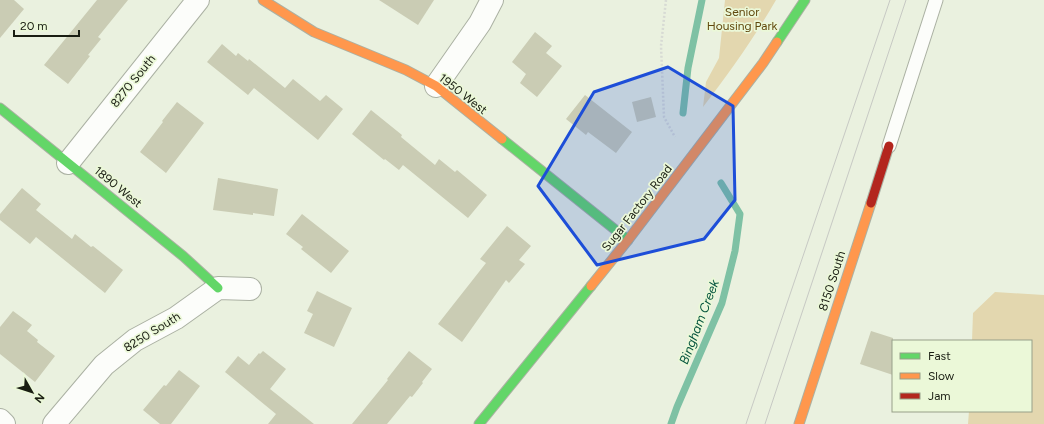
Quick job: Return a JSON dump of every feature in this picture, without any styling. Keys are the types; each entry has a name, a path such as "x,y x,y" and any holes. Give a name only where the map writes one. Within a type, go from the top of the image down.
{"street":[{"name":"8270 South","path":"68,163 198,0"},
{"name":"1950 West","path":"264,0 314,32 406,70 436,86 628,240"},
{"path":"436,86 480,23 492,0"},
{"name":"Sugar Factory Road","path":"479,424 628,240 763,63 806,0"},
{"name":"1890 West","path":"0,108 183,256 218,288"},
{"name":"8150 South","path":"799,424 889,146"},
{"path":"218,288 250,289"},
{"name":"8250 South","path":"54,424 104,365 135,340 176,318 218,288"},
{"path":"0,420 4,424"}],"lane":[{"path":"889,146 936,0"}],"path":[{"path":"666,0 661,46 664,117 675,136"}],"highlighted area":[{"path":"668,67 733,106 735,200 704,239 597,265 538,186 594,92"}],"green space":[{"name":"Senior Housing Park","path":"725,0 776,0 741,55 703,107 706,82 719,58"},
{"path":"995,292 1044,295 1044,424 968,424 969,412 1032,412 1032,340 972,340 973,313"}],"building":[{"path":"0,0 14,0 24,9 0,38"},
{"path":"97,0 128,0 98,37 101,39 68,84 44,65"},
{"path":"379,0 434,0 418,25"},
{"path":"535,32 552,46 546,53 562,66 537,97 520,83 526,74 512,62"},
{"path":"222,44 236,56 238,53 248,61 249,59 285,88 293,79 320,101 326,95 343,109 318,140 254,88 248,95 207,62"},
{"path":"585,95 632,132 616,153 588,132 586,135 566,119"},
{"path":"651,97 656,117 637,122 632,102"},
{"path":"177,102 204,123 166,173 140,152"},
{"path":"371,110 402,135 401,137 435,165 439,159 455,172 457,170 487,195 468,218 403,165 399,170 352,134"},
{"path":"218,178 278,189 274,216 213,210"},
{"path":"22,188 41,204 36,210 72,239 75,234 123,270 105,293 36,237 30,244 0,220 0,214"},
{"path":"302,214 349,251 331,273 301,249 303,247 286,234"},
{"path":"507,226 531,246 519,260 525,264 509,283 506,280 462,342 438,324 486,263 480,259"},
{"path":"317,291 352,308 334,347 304,333 313,314 307,311"},
{"path":"13,311 32,325 27,331 38,340 37,342 55,356 35,382 0,354 0,327"},
{"path":"871,331 893,338 892,375 860,364"},
{"path":"263,351 286,369 270,389 314,424 268,424 276,414 225,372 238,356 249,365 259,353 260,354"},
{"path":"409,351 432,369 422,382 423,383 387,424 352,424 388,380 387,379"},
{"path":"179,370 200,386 171,424 160,424 143,410"}],"waterway":[{"name":"Bingham Creek","path":"683,113 688,68 702,0"},
{"name":"Bingham Creek","path":"671,424 722,303 735,251 740,214 721,183"}],"tram line":[{"path":"746,424 890,0"},
{"path":"765,424 906,0"}],"traffic: fast":[{"path":"777,42 805,0"},
{"path":"0,108 183,256 218,288"},
{"path":"502,139 628,240"},
{"path":"479,424 591,286"}],"traffic: slow":[{"path":"263,0 314,32 406,70 436,86 502,139"},
{"path":"591,286 628,240 763,63 777,42"},
{"path":"799,424 871,203"}],"traffic: jam":[{"path":"871,203 889,146"}]}
